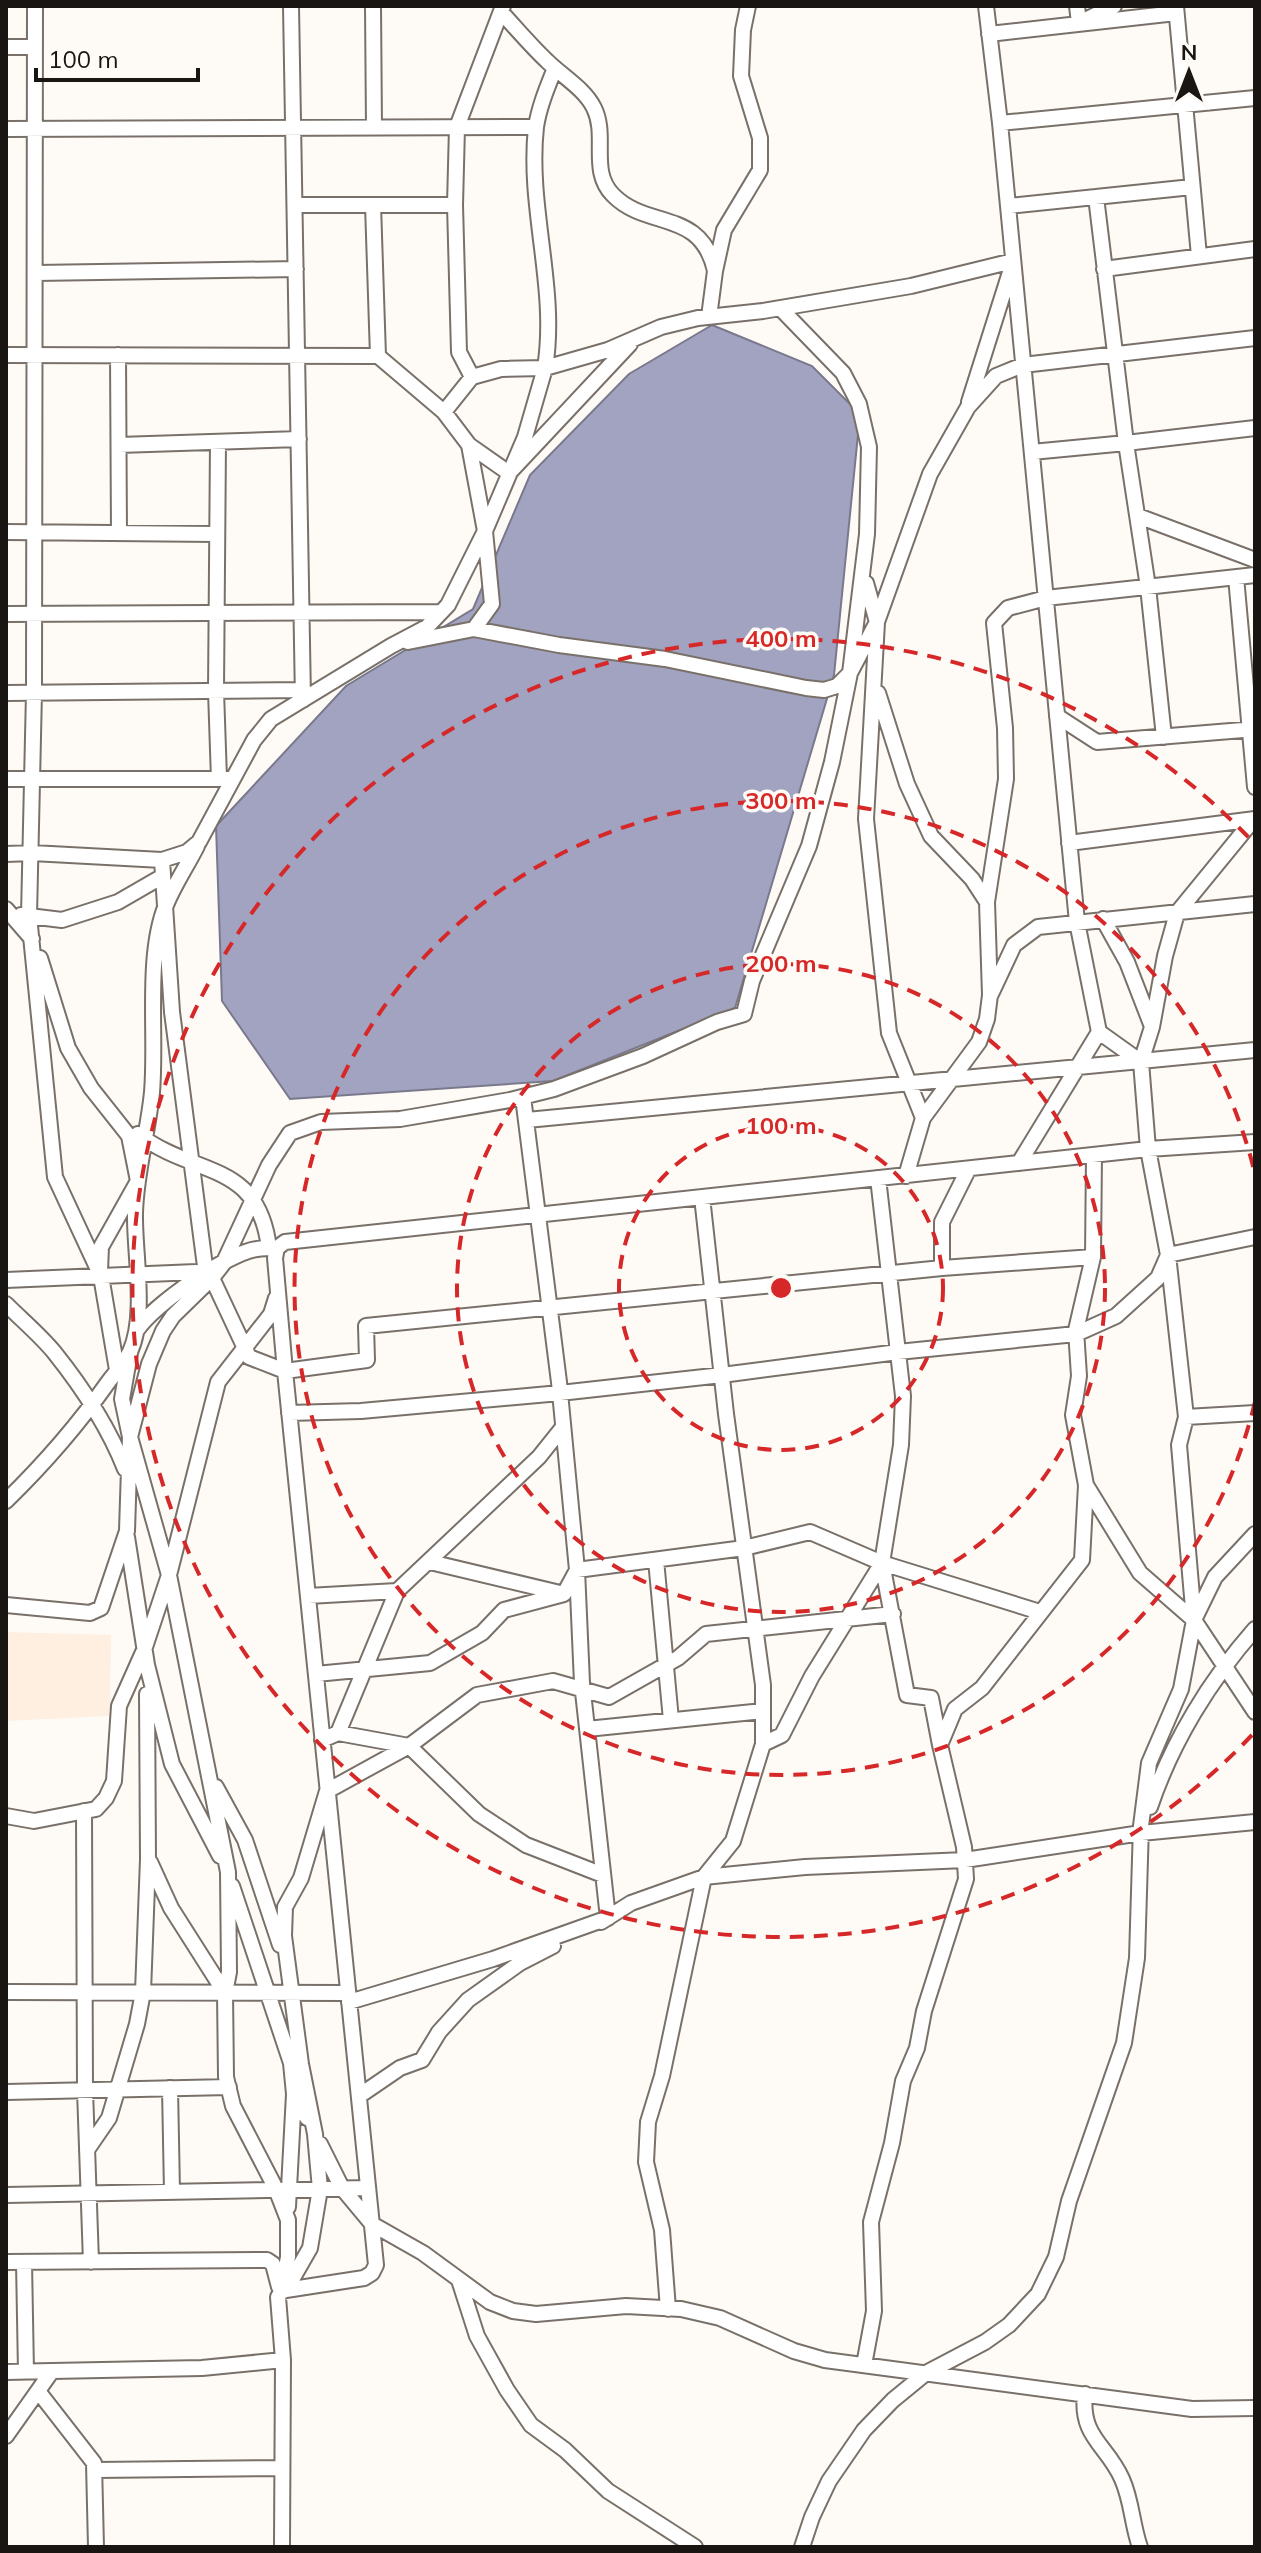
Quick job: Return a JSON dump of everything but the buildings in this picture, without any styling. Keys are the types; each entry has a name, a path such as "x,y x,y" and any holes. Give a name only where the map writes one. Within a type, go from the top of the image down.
{"street":[{"path":"35,6 34,780 29,916 55,1177 101,1276"},
{"path":"291,6 303,695"},
{"path":"373,6 374,128"},
{"path":"709,317 724,230 760,170 760,138 743,89 741,67 748,6"},
{"path":"986,6 1077,922 1099,1032 1019,1163"},
{"path":"1077,6 1079,23"},
{"path":"1079,23 1114,6"},
{"path":"472,377 459,352 455,205 457,127 502,9 555,68 588,98 596,111 599,167 608,190 628,206 688,228 706,246 715,271"},
{"path":"989,34 1176,9 1199,256"},
{"path":"6,47 33,47"},
{"path":"283,2291 288,2257 288,2220 282,2189 294,2094 291,2063 228,1872 169,1575 122,1399 135,1334 138,1274 135,1214 155,1056 154,951 165,907 199,842 226,779 254,740 271,719 303,695 427,627 448,605 485,531 525,437 545,368 549,327 537,200 536,127 555,68"},
{"path":"1000,123 1255,98"},
{"path":"6,129 536,127"},
{"path":"1008,206 1192,187"},
{"path":"1096,197 1114,354 1148,587 1164,737"},
{"path":"295,205 455,205"},
{"path":"373,205 378,356"},
{"path":"1104,269 1255,249"},
{"path":"444,412 472,377 501,369 545,368 608,350 661,327 911,286 1013,261"},
{"path":"391,646 474,629 559,645 665,659 806,688 824,690 837,686 850,673 877,622 930,474 968,407 1013,261"},
{"path":"36,273 296,269"},
{"path":"223,1264 269,1165 290,1133 321,1122 400,1119 554,1089 609,1069 717,1022 744,1014 752,981 809,846 832,762 850,673 863,575 869,447 859,404 843,373 780,308"},
{"path":"509,473 636,338"},
{"path":"968,407 996,376 1023,365 1255,338"},
{"path":"6,355 378,356 444,412 469,445 509,473"},
{"path":"118,355 119,533"},
{"path":"1032,452 1255,428"},
{"path":"119,445 299,439"},
{"path":"218,442 216,691 226,779"},
{"path":"469,445 485,531 492,604 474,629"},
{"path":"1138,516 1255,560"},
{"path":"6,532 216,534"},
{"path":"863,575 877,622 866,819 889,1033 923,1118"},
{"path":"906,1176 923,1118 979,1042 987,1019 990,995 987,902 1006,779 1005,728 994,623 1008,608 1046,598 1255,575"},
{"path":"1236,577 1255,787"},
{"path":"6,614 441,612"},
{"path":"874,682 907,784 931,836 972,879 987,902"},
{"path":"6,693 216,691 303,695"},
{"path":"1057,716 1097,742 1252,729"},
{"path":"6,779 226,779"},
{"path":"1069,843 1254,819"},
{"path":"1194,1620 1179,1445 1186,1417 1168,1255 1148,1149 1141,1062 1152,1027 1165,956 1177,913 1254,819"},
{"path":"6,854 162,860 187,852 199,842"},
{"path":"162,860 172,1012 209,1276 249,1357 285,1371 367,1360 366,1326 942,1268 1093,1257"},
{"path":"8,911 62,920 118,902 163,876"},
{"path":"990,995 1014,945 1038,927 1255,904"},
{"path":"8,911 32,938 68,1048 91,1088 129,1136 138,1181 101,1247 101,1276 117,1370"},
{"path":"1103,919 1127,962 1152,1027"},
{"path":"1099,1032 1141,1062"},
{"path":"527,1120 1255,1050"},
{"path":"523,1097 560,1393 577,1570 583,1689 608,1918"},
{"path":"116,1116 145,1139 192,1164 225,1174 254,1199 275,1258 376,2265 372,2273 364,2278 283,2291"},
{"path":"282,2189 233,2106 229,2087 225,1993 229,1972 228,1872 172,1764 146,1657 127,1531 130,1437 149,1364 173,1316 209,1276 223,1264 255,1249 273,1248 285,1242 1148,1149 1255,1142"},
{"path":"940,1745 955,1709 982,1688 1082,1560 1086,1485 1073,1415 1079,1376 1076,1334 1093,1257 1094,1155"},
{"path":"942,1268 942,1222 968,1170"},
{"path":"864,2365 874,2311 871,2222 892,2143 903,2081 917,2048 924,2011 966,1879 965,1860 931,1698 907,1695 882,1563 901,1445 903,1396 878,1178"},
{"path":"668,2309 662,2230 646,2162 648,2122 662,2076 704,1877 733,1841 763,1744 763,1685 702,1197"},
{"path":"1168,1255 1255,1237"},
{"path":"289,1413 361,1411 560,1393 1076,1334 1116,1316 1158,1278 1168,1255"},
{"path":"6,1280 196,1272 209,1276"},
{"path":"135,1334 145,1317 165,1300 209,1276"},
{"path":"6,1816 34,1821 96,1809 106,1798 114,1781 119,1706 146,1657 218,1382 271,1314 277,1293"},
{"path":"6,1304 54,1351 92,1406 119,1452 128,1477"},
{"path":"6,1501 45,1463 130,1353"},
{"path":"1186,1417 1255,1413"},
{"path":"338,1733 397,1591 539,1457 563,1427"},
{"path":"1086,1485 1140,1573 1194,1620 1255,1712"},
{"path":"6,1605 90,1613 101,1608 127,1531"},
{"path":"577,1570 744,1548 810,1532 882,1563 1040,1612"},
{"path":"802,2547 820,2499 851,2447 878,2414 926,2373 985,2342 1009,2325 1038,2294 1051,2270 1069,2201 1124,2043 1137,1958 1141,1833 1149,1763 1181,1689 1194,1620 1215,1577 1255,1534"},
{"path":"656,1560 671,1720"},
{"path":"430,1562 564,1594"},
{"path":"763,1744 782,1735 812,1676 882,1563"},
{"path":"316,1674 430,1663 482,1633 504,1610 564,1594 577,1570"},
{"path":"308,1596 397,1591"},
{"path":"282,2547 283,2360 278,2297 310,2248 320,2189 315,2134 301,2064 284,1936 285,1907 301,1878 327,1791 409,1746 477,1695 553,1681 609,1697 678,1658 706,1634 893,1614"},
{"path":"1141,1833 1161,1774 1223,1665 1255,1629"},
{"path":"87,2150 109,2118 137,2024 143,1992 148,1859 146,1657"},
{"path":"587,1729 763,1711"},
{"path":"322,1740 338,1733 409,1746 479,1814 526,1845 603,1875"},
{"path":"210,1774 245,1840 292,1986"},
{"path":"84,1811 85,2090 91,2262"},
{"path":"359,2096 400,2068 422,2060 439,2032 468,2000 507,1972 631,1903 704,1877 805,1867 965,1860 1141,1833 1255,1822"},
{"path":"148,1859 171,1908 225,1993"},
{"path":"6,1992 267,1993 292,1986 349,1997 493,1959 608,1918"},
{"path":"6,2092 229,2087"},
{"path":"170,2088 172,2192"},
{"path":"294,2094 342,2188 372,2224 423,2253 490,2302 524,2313 547,2314 626,2306 668,2309 720,2318 809,2356 1192,2409 1255,2408"},
{"path":"6,2195 368,2188"},
{"path":"6,2262 267,2260 273,2264 283,2291"},
{"path":"24,2262 26,2372"},
{"path":"458,2279 477,2336 531,2425 565,2450 608,2491 695,2547"},
{"path":"6,2372 202,2368 283,2360"},
{"path":"6,2436 52,2371"},
{"path":"38,2391 94,2463 96,2547"},
{"path":"1085,2394 1086,2423 1095,2442 1121,2476 1140,2547"},
{"path":"95,2470 282,2468"}],"shaded area":[{"path":"6,1632 111,1635 110,1716 6,1721"}],"water":[{"path":"712,325 812,366 860,414 834,675 735,1008 553,1081 290,1099 222,1001 216,826 346,686 473,609 530,475 629,374"}]}
